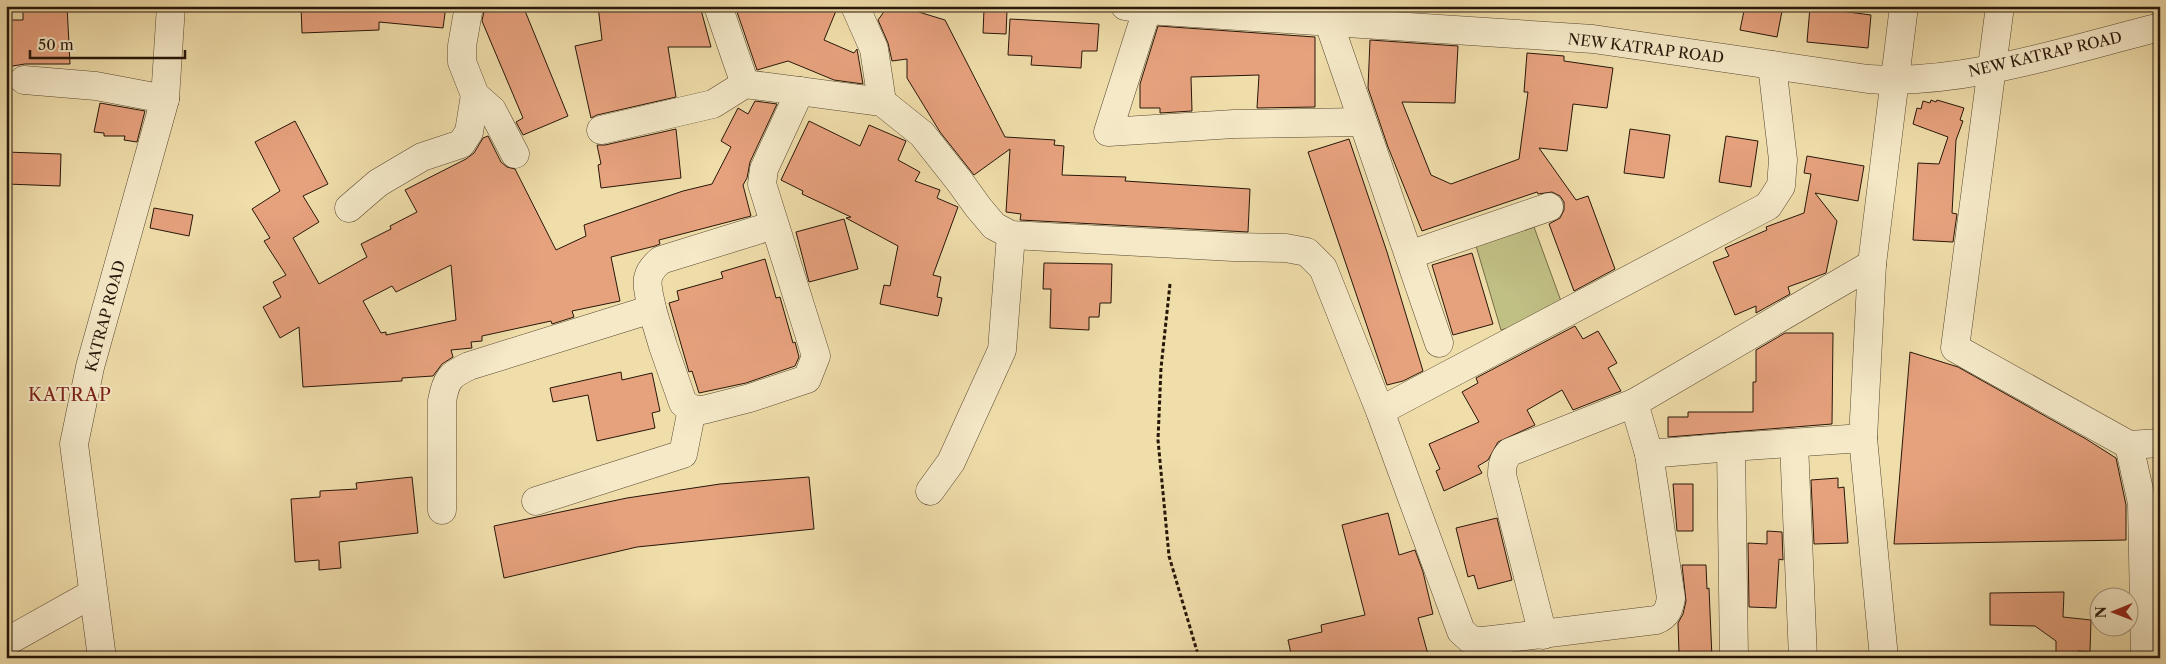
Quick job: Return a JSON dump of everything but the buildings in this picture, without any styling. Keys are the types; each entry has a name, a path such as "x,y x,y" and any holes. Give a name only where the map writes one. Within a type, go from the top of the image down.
{"street":[{"name":"KATRAP ROAD","path":"102,658 92,594 74,444 90,367 165,99 171,6"},
{"path":"468,6 462,46 462,62 475,95 492,110 515,154"},
{"path":"718,6 745,84"},
{"path":"855,6 874,49 882,102"},
{"path":"1884,658 1863,438 1872,264 1904,6"},
{"path":"2000,6 1955,348 2129,445 2160,443"},
{"path":"1136,8 1108,132 1234,124 1362,122"},
{"name":"NEW KATRAP ROAD","path":"1136,8 1329,23 1593,39 1772,66 1894,81 1991,70 2160,27"},
{"path":"1329,23 1439,343"},
{"path":"1380,412 1768,206 1781,186 1783,160 1772,66"},
{"path":"24,80 96,86 165,99"},
{"path":"601,130 713,104 745,84 882,102 922,134 978,208 994,226 1011,235 1233,247 1286,248 1307,252 1323,268 1380,412 1461,631 1471,640 1483,641 1543,635 1656,620 1663,618 1669,610 1671,598 1649,454 1634,404"},
{"path":"774,225 661,260 650,268 647,279 652,309 662,346 683,402 692,409 703,410 750,398 799,382 807,379 812,369 816,356 762,184 764,169 800,91"},
{"path":"349,208 378,183 422,157 461,144 469,132 475,95"},
{"path":"1409,255 1549,207"},
{"path":"930,490 951,462 1002,350 1011,235"},
{"path":"1543,635 1502,475 1502,464 1510,452 1634,404 1872,264"},
{"path":"442,510 442,401 444,387 452,374 470,366 652,309"},
{"path":"536,501 683,454 692,409"},
{"path":"1649,454 1863,438"},
{"path":"1794,443 1803,658"},
{"path":"2129,445 2142,503 2146,658"},
{"path":"1731,447 1734,658"},
{"path":"6,642 92,594"}],"path":[{"path":"1170,284 1161,368 1158,440 1169,556 1199,658"}],"shaded area":[{"path":"1534,227 1565,312 1501,330 1476,246"}],"district":[{"name":"KATRAP","path":"70,395"}]}
